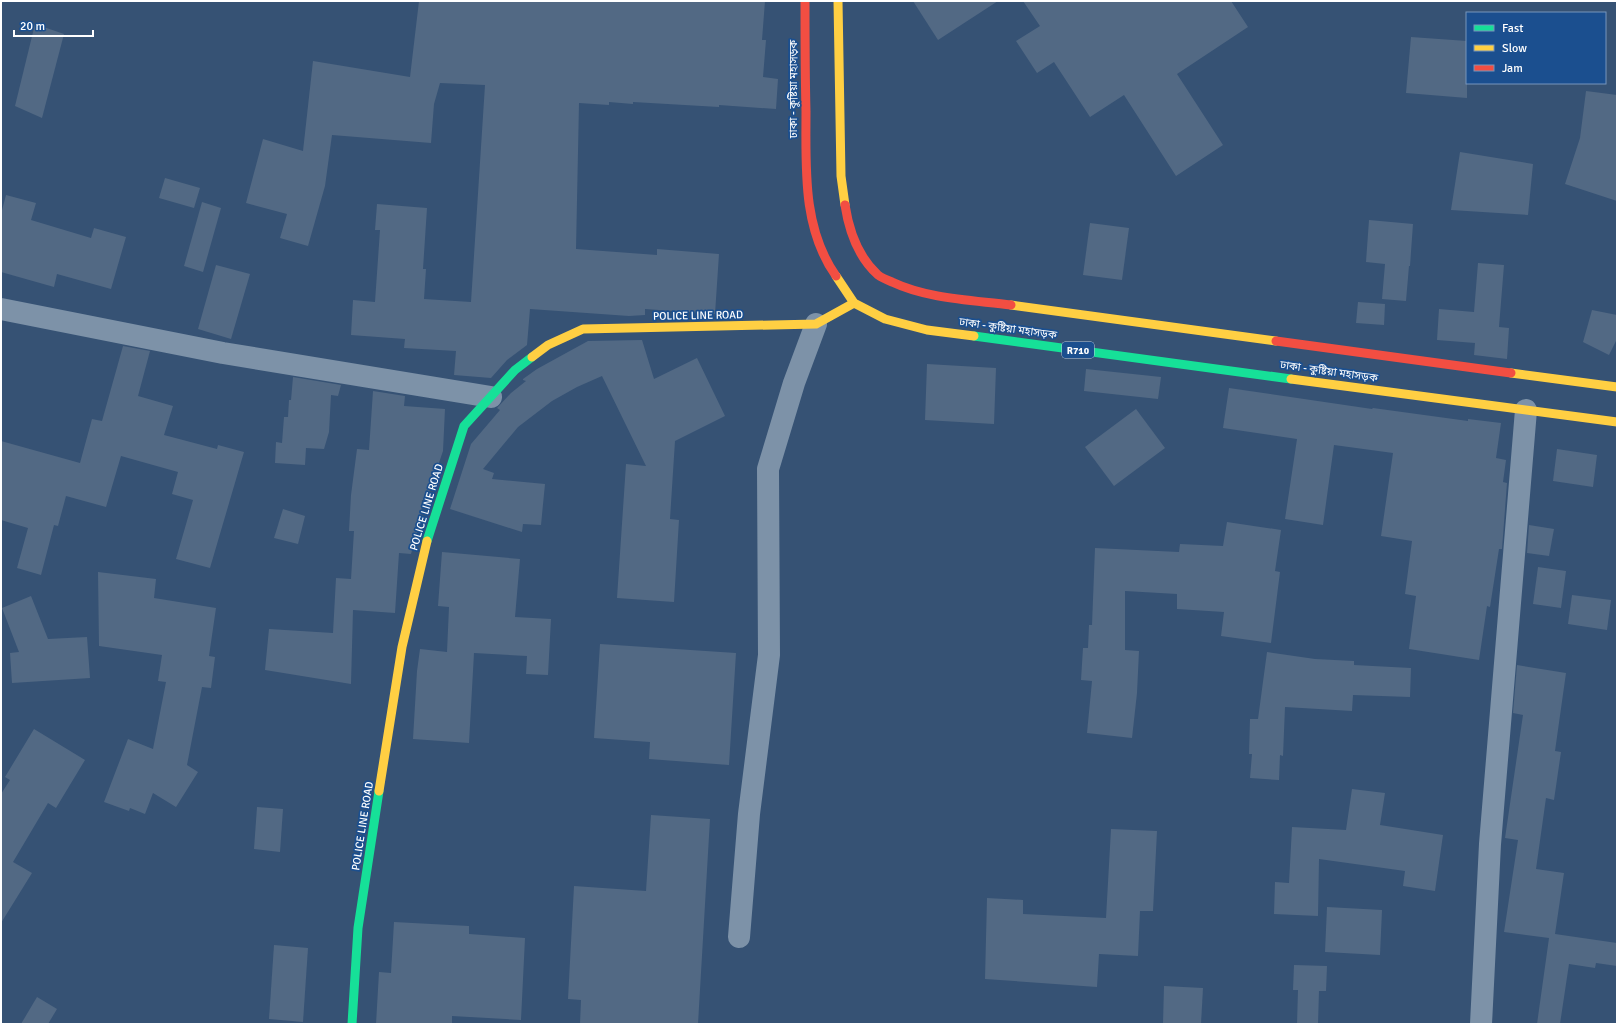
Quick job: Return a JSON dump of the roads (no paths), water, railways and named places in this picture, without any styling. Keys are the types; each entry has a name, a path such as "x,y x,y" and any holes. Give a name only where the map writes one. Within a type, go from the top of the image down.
{"main road":[{"name":"ঢাকা - কুষ্টিয়া মহাসড়ক","path":"805,1 806,178 814,232 830,268 854,303 885,318 927,330 1617,422"},
{"name":"ঢাকা - কুষ্টিয়া মহাসড়ক","path":"838,1 841,176 848,224 860,253 879,276 905,288 938,296 1617,387"},
{"name":"POLICE LINE ROAD","path":"352,1024 358,928 402,647 428,536 464,426 515,370 548,345 583,329 816,324 854,303"}],"street":[{"path":"1,309 223,354 491,396"},
{"path":"738,937 749,814 769,655 768,469 794,383 816,324"},
{"path":"1481,1024 1490,844 1526,410"}]}
